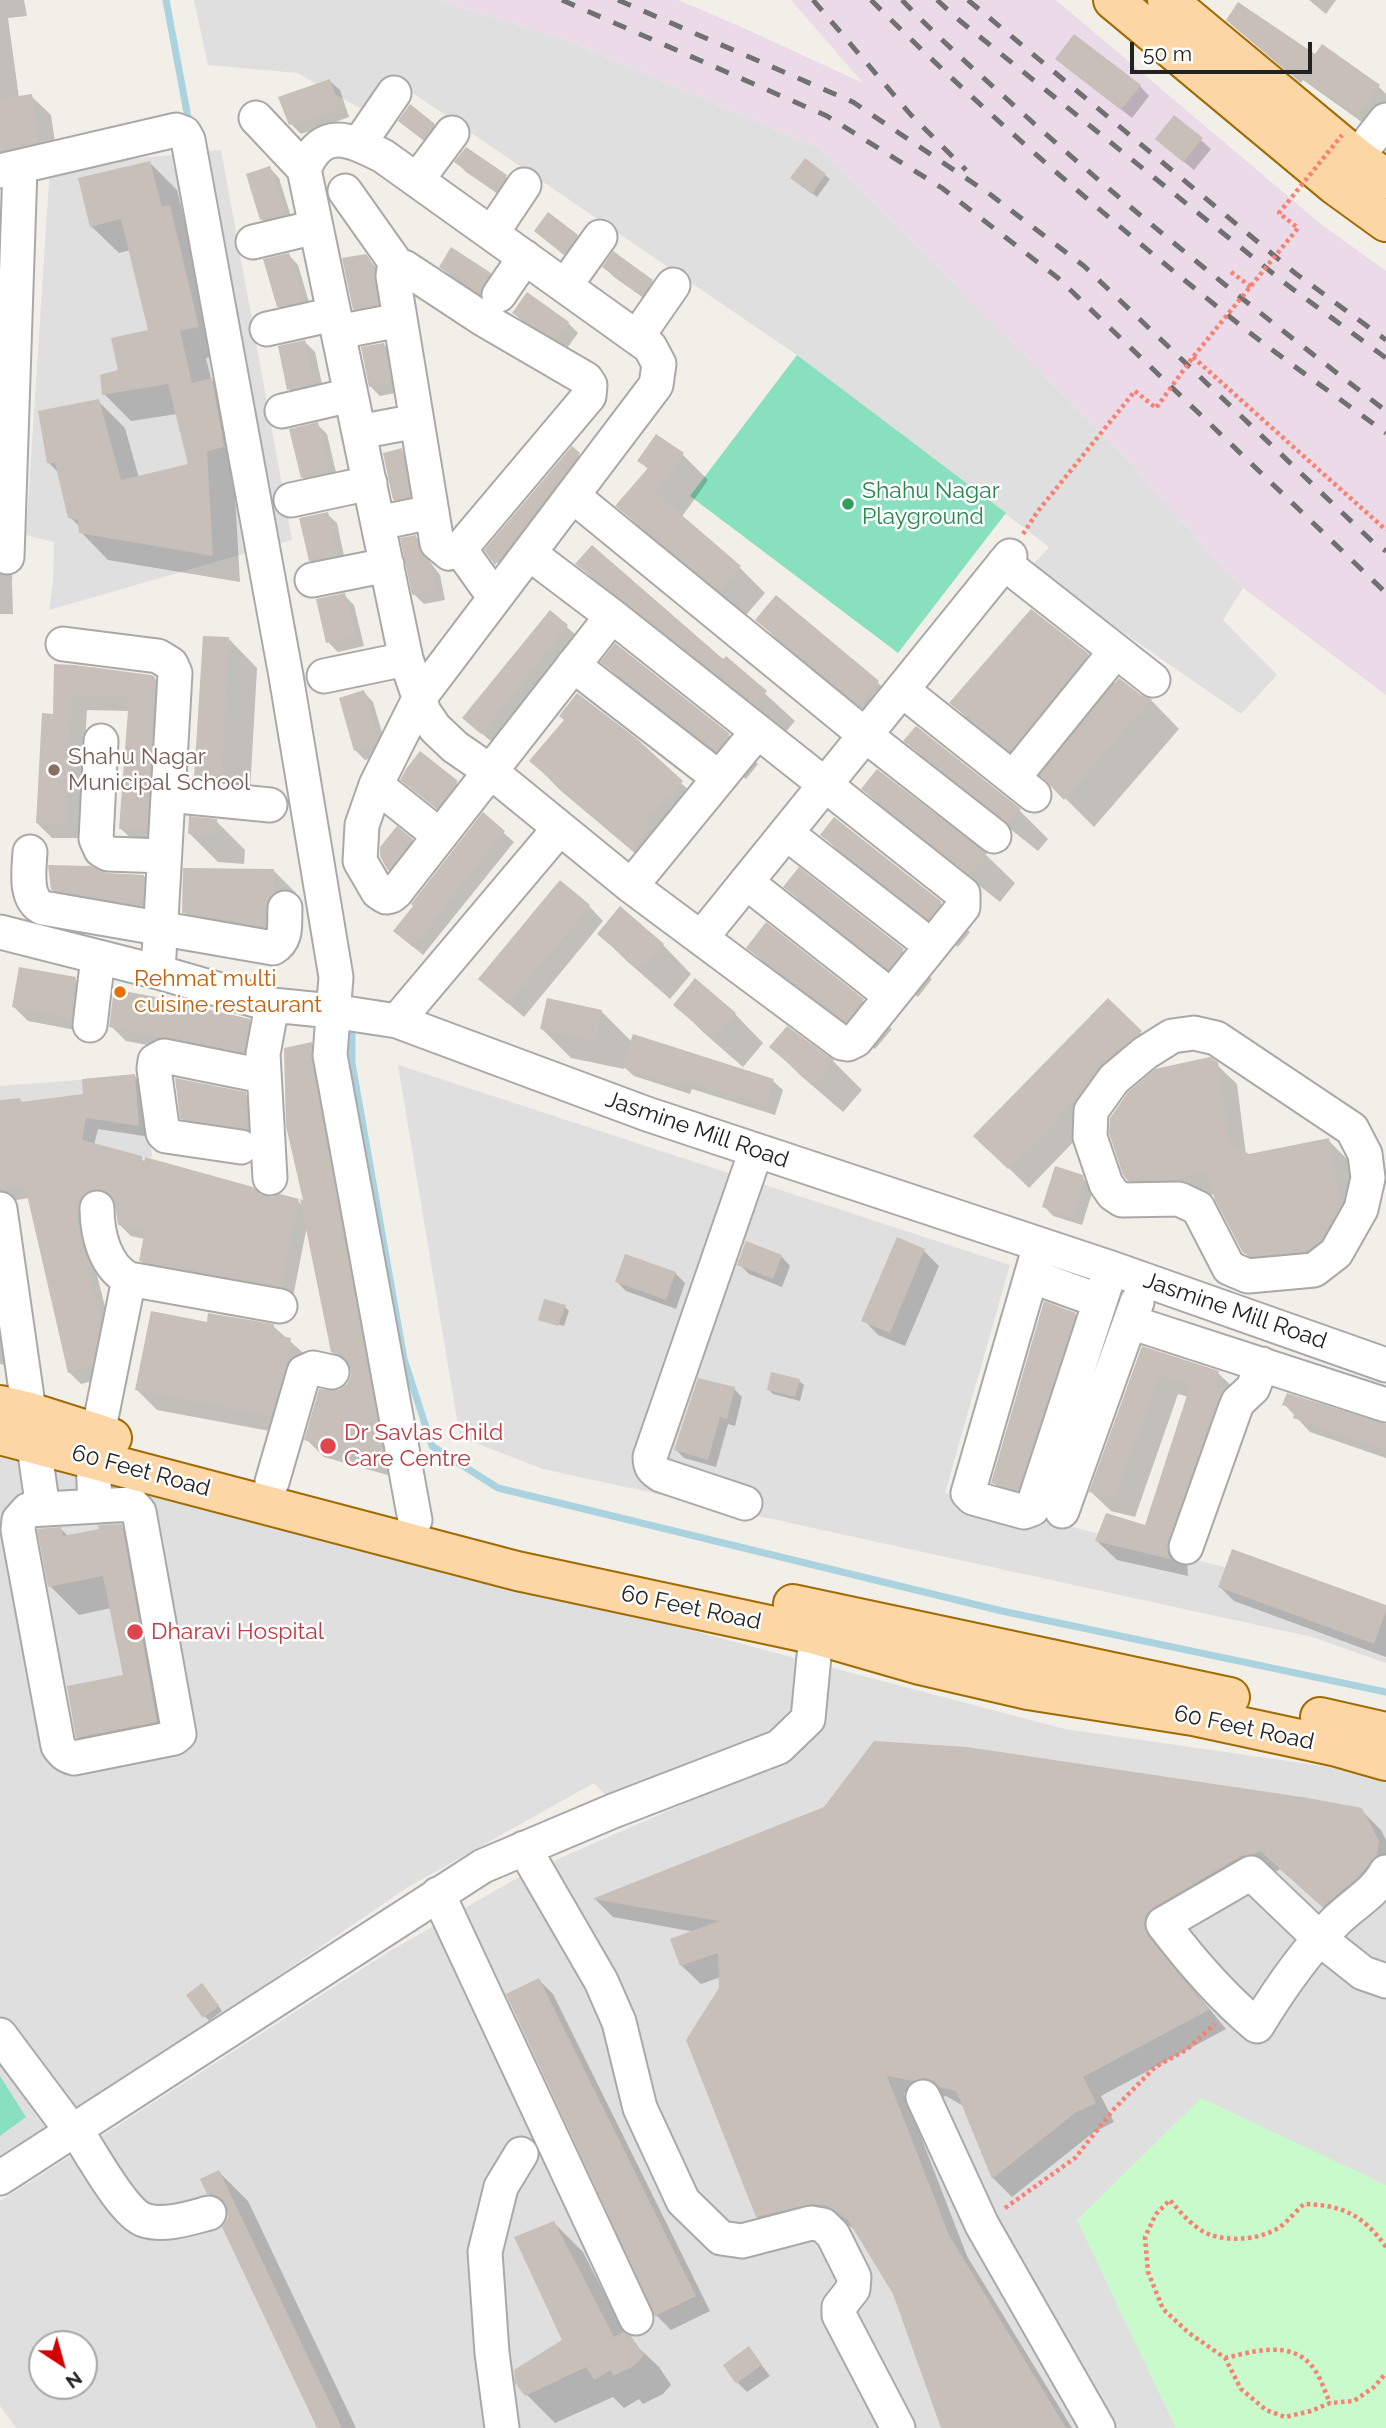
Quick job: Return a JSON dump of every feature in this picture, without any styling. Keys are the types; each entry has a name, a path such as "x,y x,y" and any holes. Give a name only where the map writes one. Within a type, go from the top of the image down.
{"main road":[{"path":"1113,0 1355,164"},
{"path":"1171,1 1355,164 1386,222"},
{"name":"60 Feet Road","path":"16,1424 517,1571 816,1635 920,1665 1028,1690 1193,1716 1337,1747 1386,1761"},
{"name":"60 Feet Road","path":"95,1446 272,1482 415,1520 679,1580 1386,1732"}],"street":[{"path":"359,144 394,93"},
{"path":"256,118 304,169 407,659 424,712 435,729 631,886 842,1043 848,1044 856,1040 962,907 962,894 530,554"},
{"path":"1355,164 1386,120"},
{"path":"7,556 10,169 176,130 184,133 188,140 295,730 336,977 330,1055 415,1520"},
{"path":"417,180 452,133"},
{"path":"304,169 319,145 337,138 359,144 383,156 650,346 659,363 656,385 420,697 376,785 362,825 360,861 378,892 386,897 396,892 612,616"},
{"path":"492,233 524,184"},
{"path":"345,191 398,266 404,267 483,319 586,379 590,385 589,396 460,549 449,553 437,543 393,276 394,269 398,266"},
{"path":"253,242 316,227"},
{"path":"565,286 600,237"},
{"path":"499,295 525,257"},
{"path":"637,337 673,285"},
{"path":"267,329 400,320"},
{"path":"282,411 351,395"},
{"path":"359,432 417,421"},
{"path":"562,427 602,457"},
{"path":"292,500 370,483"},
{"path":"510,489 563,508 865,735 994,836"},
{"path":"378,523 432,512"},
{"path":"460,549 495,598"},
{"path":"701,938 1007,559 1153,680"},
{"path":"312,580 387,565"},
{"path":"63,644 158,656 171,664 175,673 158,972"},
{"path":"902,690 1023,787 1116,651"},
{"path":"324,676 407,659"},
{"path":"573,665 719,778"},
{"path":"631,886 757,732"},
{"path":"101,741 96,839 98,845 108,854 164,856"},
{"path":"376,785 440,836"},
{"path":"168,795 270,805"},
{"path":"397,1021 559,829"},
{"path":"786,833 916,934"},
{"path":"30,852 29,887 36,905 43,908 273,948 281,943 284,936 285,908"},
{"path":"747,882 891,996"},
{"name":"Jasmine Mill Road","path":"0,932 158,972 272,1006 332,1011 397,1021 647,1114 756,1151 1036,1261 1111,1268 1386,1364"},
{"path":"90,1025 98,957"},
{"path":"270,1178 263,1054 272,1006"},
{"path":"1194,1032 1216,1038 1352,1129 1365,1154 1368,1178 1361,1209 1336,1253 1314,1270 1248,1276 1229,1268 1219,1247 1198,1208 1179,1199 1122,1200 1113,1194 1106,1184 1090,1136 1091,1111 1114,1079 1145,1053 1172,1036 1194,1032"},
{"path":"242,1147 166,1136 163,1133 155,1080 155,1061 164,1056 263,1076"},
{"path":"745,1503 661,1475 650,1465 650,1457 756,1151"},
{"path":"97,1208 97,1227 103,1245 118,1273 129,1279 280,1306"},
{"path":"0,1209 16,1424 43,1509"},
{"path":"1196,1297 1219,1247"},
{"path":"1100,1301 1036,1261 968,1493 973,1498 1024,1512 1032,1509 1111,1268"},
{"path":"1262,1320 1283,1274"},
{"path":"95,1506 95,1446 129,1279"},
{"path":"1062,1511 1146,1280"},
{"path":"1130,1322 1386,1405"},
{"path":"1186,1548 1235,1409 1238,1402 1253,1388 1262,1364"},
{"path":"272,1482 304,1372 313,1368 332,1372"},
{"path":"132,1504 139,1512 179,1731 174,1738 74,1758 63,1753 58,1745 18,1530 19,1520 28,1510 95,1506 132,1504"},
{"path":"0,2178 483,1866 779,1748 808,1719 816,1635"},
{"path":"524,1848 601,1981 619,2022 640,2108 683,2201 721,2238 742,2241 811,2223 823,2225 834,2235 854,2277 853,2288 839,2307 839,2315 898,2428"},
{"path":"1386,1872 1381,1881 1320,1939 1282,1985 1257,2026 1234,2007 1183,1951 1163,1924 1251,1873 1320,1939 1363,1973 1386,1981"},
{"path":"438,1894 636,2318"},
{"path":"0,2035 65,2122 76,2130 112,2187 134,2214 144,2220 173,2222 209,2213"},
{"path":"923,2097 982,2225 1098,2428"},
{"path":"502,2428 492,2353 485,2252 500,2187 521,2154"}],"path":[{"path":"1038,511 1135,391 1156,408 1193,357 1298,228 1279,213 1355,164"},
{"path":"1231,272 1251,287"},
{"path":"1193,357 1386,530"},
{"path":"982,2225 1075,2158 1114,2109 1155,2067 1186,2050 1234,2007"},
{"path":"1386,2247 1372,2228 1351,2212 1321,2204 1304,2204 1279,2227 1256,2236 1233,2238 1210,2235 1188,2220 1170,2200 1156,2214 1145,2237 1148,2272 1163,2309 1189,2333 1225,2358 1241,2389 1266,2410 1284,2417 1311,2411 1330,2403 1354,2401 1374,2387 1386,2373"},
{"path":"1225,2358 1274,2349 1293,2353 1309,2363 1330,2403"}],"shaded area":[{"path":"194,0 438,0 569,41 821,149 1128,460 1243,588 1223,620 1277,675 1241,714 1030,568 1049,547 797,355 398,83 374,116 297,73 208,65"},
{"path":"438,0 678,0 863,83 791,0 1056,0 1321,224 1386,271 1386,695 1243,588 1128,460 821,149 569,41"},
{"path":"221,150 292,540 49,610 54,542 26,535 50,167"},
{"path":"398,1065 1010,1265 945,1493 1386,1610 1386,1663 1312,1637 543,1469 460,1437"},
{"path":"144,1075 152,1157 0,1180 0,1086"},
{"path":"0,1429 374,1546 799,1659 792,1714 768,1739 610,1800 594,1783 408,1887 183,2041 0,2157"},
{"path":"829,1667 1065,1729 1386,1775 1386,2186 1077,2219 1176,2428 16,2428 0,2406 0,2201 390,1951 526,1873 793,1756"}],"green space":[{"name":"Shahu Nagar Playground","path":"797,355 1006,513 898,653 690,496"},
{"path":"0,2076 26,2117 0,2136"},
{"path":"1201,2098 1386,2185 1386,2428 1176,2428 1077,2220"}],"building":[{"path":"1238,2 1315,54 1322,44 1380,85 1358,116 1287,67 1285,70 1226,20"},
{"path":"1074,34 1141,85 1121,110 1055,59"},
{"path":"330,79 340,108 289,125 278,97"},
{"path":"32,94 39,142 0,151 0,99"},
{"path":"410,104 435,124 423,140 398,121"},
{"path":"1174,115 1203,138 1183,162 1155,139"},
{"path":"466,147 507,175 496,192 454,162"},
{"path":"805,158 826,174 812,194 790,178"},
{"path":"150,161 162,207 170,205 199,327 180,331 192,383 212,378 224,447 207,451 213,556 79,533 78,520 68,518 55,463 47,463 38,411 99,399 121,480 188,464 168,384 102,395 100,375 118,370 111,338 148,330 121,219 90,227 78,178"},
{"path":"270,166 285,214 260,220 246,174"},
{"path":"548,212 578,235 564,255 534,231"},
{"path":"451,247 491,273 480,294 439,267"},
{"path":"613,251 653,280 642,296 602,267"},
{"path":"289,253 303,299 277,307 263,259"},
{"path":"366,254 371,261 378,305 353,310 342,258"},
{"path":"527,292 569,322 557,340 512,313"},
{"path":"305,340 315,384 287,390 278,346"},
{"path":"384,343 391,382 369,387 361,347"},
{"path":"318,422 330,471 301,478 289,429"},
{"path":"656,434 684,453 656,493 741,566 720,591 615,506 648,468 637,461"},
{"path":"572,446 580,453 495,565 484,550"},
{"path":"402,448 410,497 393,500 383,453"},
{"path":"328,512 338,555 309,561 299,518"},
{"path":"416,535 418,547 431,563 436,590 412,595 400,538"},
{"path":"592,545 723,659 726,656 767,691 756,705 575,564"},
{"path":"345,593 355,636 326,643 316,599"},
{"path":"776,595 879,681 859,705 755,620"},
{"path":"1031,609 1089,654 1010,751 949,703"},
{"path":"550,610 568,625 481,734 462,718"},
{"path":"203,636 229,637 221,781 194,778"},
{"path":"615,643 730,734 716,751 600,662"},
{"path":"54,664 155,677 147,831 119,829 129,697 72,696 65,824 36,823 42,713 53,714"},
{"path":"1119,678 1141,695 1152,699 1064,800 1040,775"},
{"path":"364,690 378,738 374,746 354,751 339,698"},
{"path":"577,693 636,738 683,781 646,822 652,826 633,849 529,761 564,720 559,716"},
{"path":"916,726 1021,809 1008,823 903,741"},
{"path":"420,751 458,781 437,809 400,780"},
{"path":"877,769 987,853 970,875 861,789"},
{"path":"483,812 505,831 413,947 393,931"},
{"path":"189,816 217,819 216,836 188,834"},
{"path":"834,817 942,902 928,919 820,835"},
{"path":"397,826 413,839 388,871 380,856 380,847"},
{"path":"48,865 91,866 107,873 144,875 143,902 121,902 51,890"},
{"path":"799,867 904,949 888,969 783,887"},
{"path":"183,868 274,869 274,893 268,898 265,927 182,913"},
{"path":"560,880 590,905 508,1004 478,979"},
{"path":"620,906 664,944 641,971 597,934"},
{"path":"766,922 864,999 846,1022 746,948"},
{"path":"19,967 76,977 71,1018 12,1007"},
{"path":"695,978 736,1013 713,1039 673,1005"},
{"path":"114,989 250,1019 244,1053 109,1027"},
{"path":"547,998 602,1010 595,1041 540,1029"},
{"path":"1108,998 1142,1031 1101,1064 1075,1100 1008,1169 973,1136"},
{"path":"787,1026 834,1060 813,1084 769,1047"},
{"path":"633,1034 774,1079 765,1106 682,1080 680,1086 622,1067"},
{"path":"312,1042 311,1058 385,1463 304,1440 319,1389 339,1390 347,1384 351,1375 350,1365 345,1358 331,1352 300,1199 303,1200 286,1126 284,1048"},
{"path":"1210,1057 1218,1062 1229,1143 1249,1154 1329,1138 1341,1205 1328,1227 1324,1228 1325,1234 1321,1240 1307,1251 1251,1256 1243,1253 1215,1200 1207,1172 1172,1180 1128,1181 1123,1175 1109,1133 1110,1118 1128,1092 1155,1069"},
{"path":"135,1074 139,1126 86,1118 82,1140 142,1156 143,1168 145,1157 253,1187 262,1195 272,1197 280,1194 299,1199 281,1287 139,1261 145,1230 118,1225 114,1198 107,1191 87,1191 80,1200 78,1217 75,1216 101,1322 92,1366 68,1373 25,1186 0,1189 0,1100 20,1098 21,1102 83,1094 82,1079"},
{"path":"175,1078 246,1092 247,1129 180,1119"},
{"path":"1055,1166 1083,1175 1084,1180 1073,1216 1042,1207"},
{"path":"897,1237 925,1249 890,1333 861,1321"},
{"path":"746,1241 782,1255 773,1279 737,1265"},
{"path":"625,1254 676,1272 666,1300 615,1282"},
{"path":"544,1299 566,1305 558,1326 538,1320"},
{"path":"1044,1301 1076,1313 1018,1490 991,1483"},
{"path":"151,1311 207,1322 208,1313 274,1324 272,1334 291,1338 286,1366 271,1416 135,1390"},
{"path":"1142,1346 1219,1371 1214,1386 1224,1390 1168,1541 1170,1559 1095,1541 1106,1513 1145,1525 1190,1386 1159,1375 1115,1498 1089,1492"},
{"path":"771,1372 800,1379 795,1397 767,1390"},
{"path":"698,1378 735,1387 727,1419 720,1417 708,1460 674,1450"},
{"path":"1287,1393 1386,1424 1386,1449 1293,1418 1296,1409 1282,1405"},
{"name":"Dharavi Hospital","path":"122,1524 157,1722 76,1738 67,1686 123,1675 103,1576 48,1587 37,1529 61,1527 63,1536 99,1529 98,1525"},
{"path":"1232,1549 1386,1605 1374,1644 1218,1587"},
{"path":"874,1741 967,1747 1362,1808 1379,1841 1377,1855 1357,1878 1323,1907 1260,1851 1241,1856 1153,1908 1146,1915 1144,1925 1148,1936 1209,2010 1083,2077 1096,2103 1075,2113 992,2179 956,2091 939,2087 934,2081 925,2078 913,2081 887,2076 949,2235 1066,2428 941,2428 893,2294 848,2220 827,2206 814,2204 756,2217 686,2040 719,1988 718,1953 680,1966 670,1939 719,1921 592,1899 824,1807"},
{"path":"539,1978 696,2296 655,2316 506,1994"},
{"path":"202,1983 219,2006 203,2018 186,1995"},
{"path":"219,2170 342,2428 317,2428 222,2227 228,2217 227,2207 222,2199 207,2194 200,2179"},
{"path":"554,2221 614,2337 624,2332 631,2336 644,2355 634,2366 613,2376 611,2370 594,2380 586,2367 525,2396 515,2383 514,2370 562,2340 514,2237"},
{"path":"749,2346 762,2365 736,2384 723,2365"}],"waterway":[{"path":"166,0 189,123"},
{"path":"352,1023 352,1063 404,1359 432,1446 498,1488 1002,1611 1386,1692"}],"railway":[{"path":"562,0 827,116 942,188 1058,278 1386,593"},
{"path":"618,0 853,102 991,195 1084,266 1375,544 1386,551"},
{"path":"813,0 911,115 966,170"},
{"path":"871,0 1007,129 1148,250 1280,356 1386,433"},
{"path":"902,0 980,75 1116,195 1386,411"},
{"path":"937,0 1286,284 1386,358"},
{"path":"968,0 1295,273 1386,340"}],"place":[{"name":"Shahu Nagar Playground","path":"848,504"},
{"name":"Shahu Nagar Municipal School","path":"54,770"},
{"name":"Rehmat multi cuisine restaurant","path":"120,992"},
{"name":"Dr Savlas Child Care Centre","path":"328,1446"},
{"name":"Dharavi Hospital","path":"135,1632"}]}
